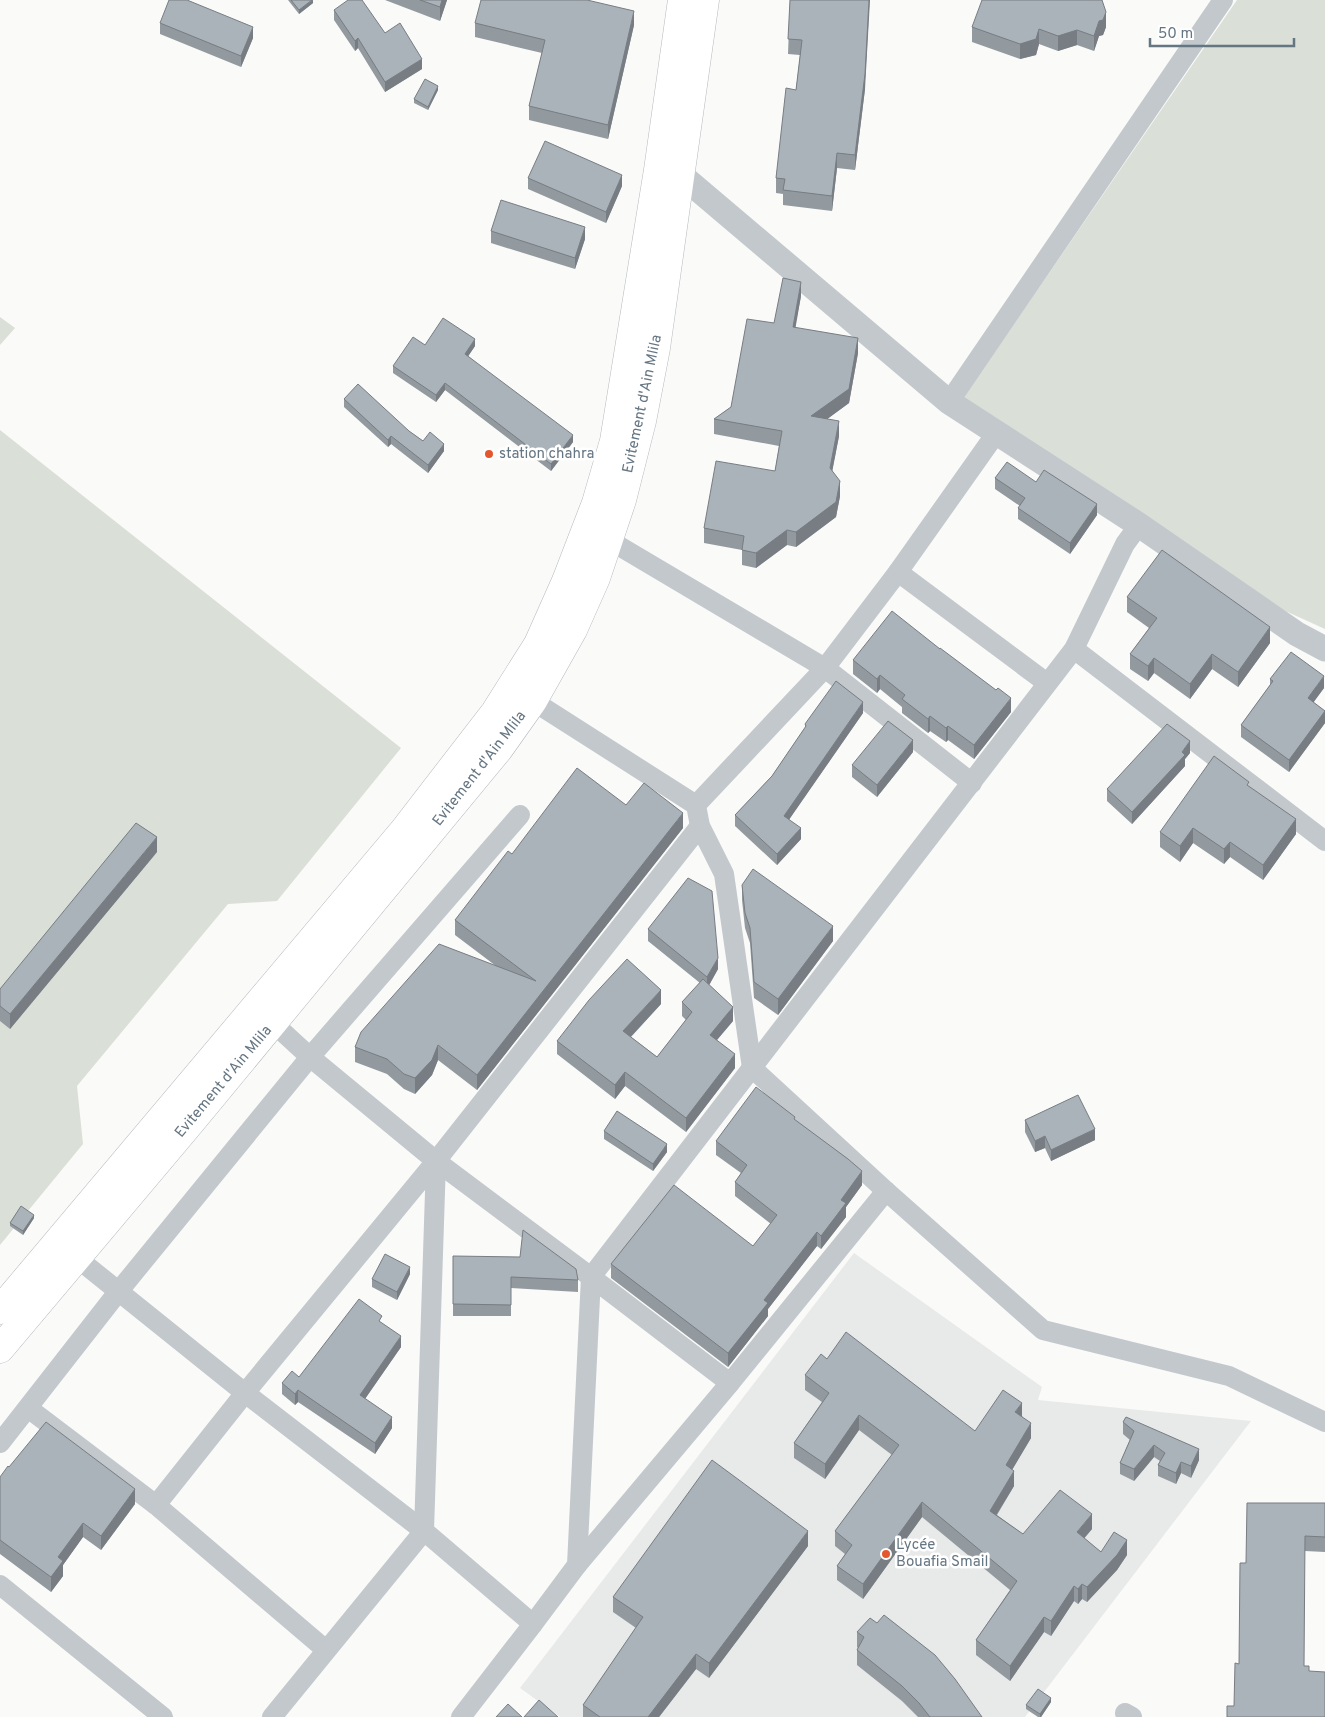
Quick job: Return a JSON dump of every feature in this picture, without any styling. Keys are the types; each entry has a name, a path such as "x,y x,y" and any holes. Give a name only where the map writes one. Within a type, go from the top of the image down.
{"highway":[{"name":"Evitement d'Ain Mlila","path":"0,1349 499,749 533,701 573,630 596,578 622,500 642,421 656,348 682,0"},
{"name":"Evitement d'Ain Mlila","path":"0,1310 404,830 495,712 538,644 566,581 596,503 614,441 627,370 705,0"}],"street":[{"path":"950,402 1223,0"},
{"path":"670,173 950,402 1139,525 1297,634 1325,649"},
{"path":"696,805 825,668 898,572 997,432"},
{"path":"577,1565 591,1277 1074,649 1125,544 1139,525"},
{"path":"609,540 825,668 972,783"},
{"path":"898,572 1047,683"},
{"path":"1074,649 1325,841"},
{"path":"533,701 696,805 700,826 724,874 752,1068 886,1191 1043,1330 1230,1376 1325,1422"},
{"path":"0,1443 118,1292 310,1057 520,815"},
{"path":"156,1505 245,1393 436,1161 700,826"},
{"path":"273,1023 310,1057 436,1161 730,1383"},
{"path":"272,1717 424,1531 436,1161"},
{"path":"461,1717 577,1565 730,1383 886,1191"},
{"path":"77,1258 245,1393 424,1531 533,1624"},
{"path":"28,1408 156,1505 326,1650"},
{"path":"0,1585 163,1717"}],"shaded area":[{"path":"1237,0 1325,0 1325,629 1281,609 963,398"},
{"path":"0,317 15,328 0,345"},
{"path":"0,430 401,748 277,901 228,904 77,1086 83,1144 0,1245"},
{"name":"Lycée Bouafia Smail","path":"854,1253 1042,1387 1038,1400 1251,1421 1025,1717 560,1717 520,1688"}],"building":[{"path":"169,0 187,0 253,27 241,56 160,23"},
{"path":"291,0 312,0 299,10"},
{"path":"348,0 362,0 385,33 400,23 422,59 385,82 358,38 355,41 334,10"},
{"path":"420,0 442,0 440,7"},
{"path":"481,0 587,0 634,11 608,125 529,106 545,40 475,23"},
{"path":"790,0 869,0 865,74 855,155 837,153 832,196 783,190 785,179 776,178 786,88 796,90 802,40 788,39"},
{"path":"982,0 1102,0 1106,12 1103,20 1099,21 1094,36 1077,30 1058,36 1039,29 1036,39 1020,44 972,27"},
{"path":"425,79 438,86 428,107 414,99"},
{"path":"545,141 622,175 606,212 528,178"},
{"path":"501,200 585,227 575,258 491,231"},
{"path":"783,278 801,282 793,327 858,338 849,389 811,416 839,421 830,468 840,481 836,502 796,532 787,530 756,553 742,550 744,536 704,528 716,461 775,471 782,431 714,419 731,407 747,319 774,323"},
{"path":"443,318 475,339 465,354 573,435 551,464 445,383 436,395 393,366 413,337 425,345"},
{"path":"358,384 409,431 423,441 430,432 444,444 428,465 391,436 388,440 344,399"},
{"path":"1007,462 1036,482 1044,470 1097,504 1070,543 1018,508 1025,498 995,478"},
{"path":"1162,550 1270,627 1238,672 1212,654 1190,684 1154,658 1148,666 1130,654 1157,618 1127,597"},
{"path":"892,611 996,690 998,688 1011,698 974,745 948,726 946,728 930,716 928,719 902,699 905,695 880,675 877,679 853,660"},
{"path":"1291,652 1324,676 1308,698 1325,711 1289,760 1241,725 1273,681 1270,679"},
{"path":"836,681 863,702 784,816 801,828 777,854 735,815 772,776 806,726 805,724"},
{"path":"888,721 913,740 877,785 852,765"},
{"path":"1167,724 1190,741 1182,752 1185,755 1132,812 1107,789"},
{"path":"1214,756 1249,782 1247,785 1296,819 1263,865 1230,842 1224,849 1193,828 1180,846 1160,832"},
{"path":"577,768 626,805 644,783 683,813 477,1075 438,1045 432,1060 415,1078 404,1074 387,1059 355,1047 361,1032 439,944 536,981 455,920 508,851 512,854"},
{"path":"136,823 157,837 10,1014 0,1006 0,989"},
{"path":"753,869 833,926 778,999 754,982 750,928 745,913 742,885"},
{"path":"688,878 712,891 718,958 707,977 648,929"},
{"path":"627,959 661,990 623,1031 657,1057 692,1012 682,1002 703,979 733,1007 710,1035 735,1054 686,1118 625,1072 615,1085 557,1041 589,1000"},
{"path":"756,1087 862,1171 841,1200 846,1203 821,1236 817,1232 764,1300 768,1303 728,1353 611,1264 674,1185 753,1246 777,1215 735,1182 747,1165 716,1141"},
{"path":"1078,1095 1095,1129 1051,1150 1045,1136 1035,1141 1025,1120"},
{"path":"617,1111 667,1144 653,1164 604,1131"},
{"path":"21,1206 34,1215 23,1231 10,1223"},
{"path":"523,1230 576,1269 578,1280 511,1277 511,1305 453,1304 453,1256 520,1257"},
{"path":"385,1254 410,1267 397,1292 372,1279"},
{"path":"359,1299 382,1316 379,1321 401,1336 360,1395 392,1417 375,1443 298,1390 295,1394 282,1383 292,1371 299,1377"},
{"path":"846,1332 975,1431 1003,1390 1022,1403 1015,1412 1031,1423 1006,1465 1014,1471 990,1511 1023,1534 1060,1490 1092,1514 1077,1532 1101,1552 1114,1532 1127,1540 1117,1555 1087,1587 1082,1584 1078,1589 1074,1586 1051,1621 1044,1617 1010,1666 976,1640 1017,1581 922,1502 863,1584 837,1566 852,1545 835,1531 899,1445 859,1415 825,1464 794,1443 829,1393 805,1375 821,1354 827,1359"},
{"path":"1126,1417 1199,1449 1191,1466 1181,1462 1176,1473 1158,1465 1165,1453 1154,1445 1134,1469 1120,1463 1134,1431 1123,1422"},
{"path":"46,1422 135,1489 101,1536 83,1523 58,1557 63,1561 51,1577 0,1540 0,1477"},
{"path":"712,1460 808,1531 709,1663 696,1654 648,1717 600,1717 583,1705 643,1617 613,1597"},
{"path":"1247,1503 1325,1503 1325,1537 1305,1536 1304,1666 1309,1666 1309,1671 1325,1672 1325,1717 1227,1717 1227,1706 1234,1706 1235,1663 1239,1664 1240,1563 1246,1563"},
{"path":"884,1615 935,1655 982,1717 930,1717 902,1686 857,1650 864,1637 857,1632 870,1618 877,1623"},
{"path":"1038,1689 1051,1698 1040,1714 1026,1705"},
{"path":"539,1700 558,1717 524,1717"},
{"path":"508,1704 522,1717 496,1717"}],"place":[{"name":"station chahra","path":"489,454"},
{"name":"Lycée Bouafia Smail","path":"886,1554"}]}
